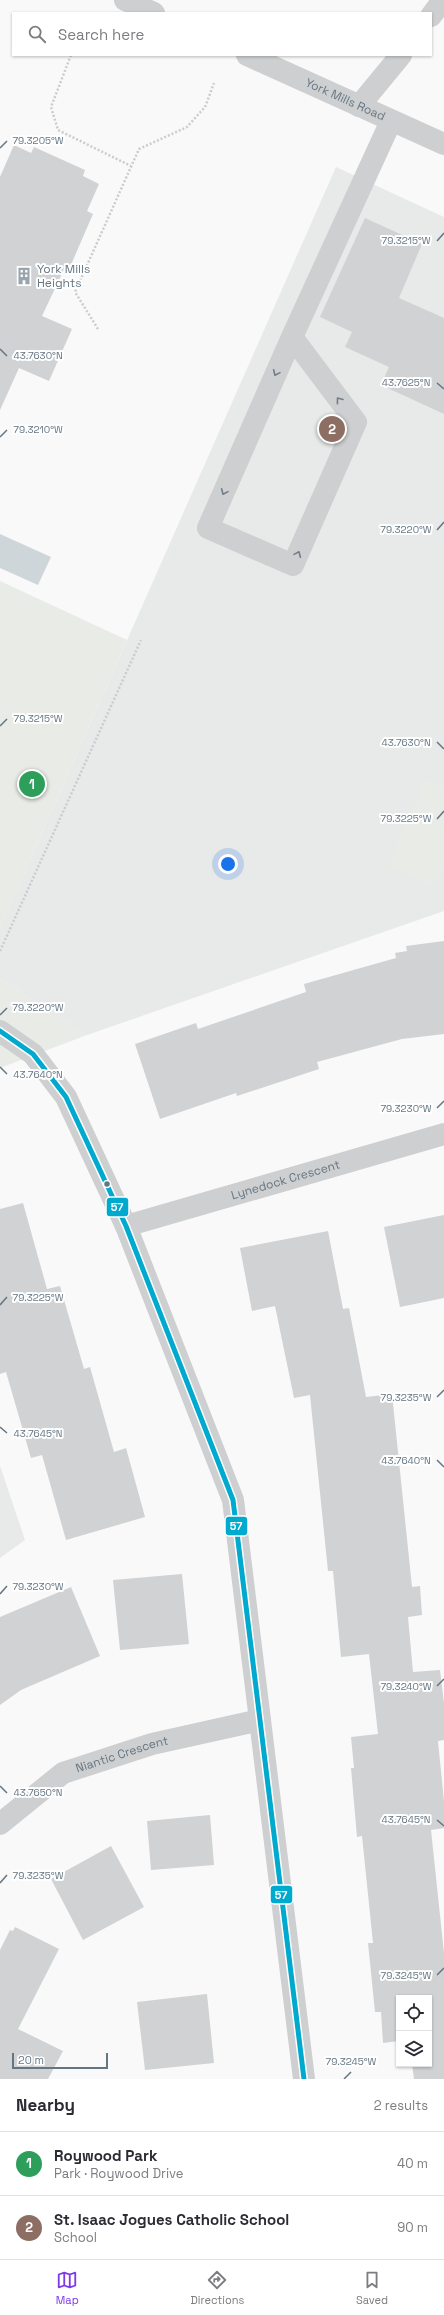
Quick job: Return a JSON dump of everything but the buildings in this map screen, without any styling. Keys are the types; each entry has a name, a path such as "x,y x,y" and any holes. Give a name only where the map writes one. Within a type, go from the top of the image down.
{"street":[{"path":"125,0 152,12"},
{"path":"432,15 443,0"},
{"name":"York Mills Road","path":"249,56 444,144"},
{"path":"359,106 400,56"},
{"path":"292,337 356,422 293,566 208,528 292,337 391,121"},
{"path":"0,1031 33,1054 66,1097 126,1226 233,1500 304,2079"},
{"name":"Lynedock Crescent","path":"126,1226 444,1134"},
{"name":"Niantic Crescent","path":"0,1824 63,1772 152,1744 260,1720"}],"path":[{"path":"71,56 51,107 58,130 131,166"},
{"path":"98,329 75,292 139,149 187,127 205,107 214,83"},
{"path":"0,951 141,640"}],"shaded area":[{"path":"336,167 444,217 444,911 87,1035 0,978 0,928"},
{"path":"0,534 51,557 38,585 0,568"},
{"path":"0,581 127,640 0,928"},
{"path":"424,780 444,788 444,864 435,886 388,867"},
{"path":"0,978 87,1035 0,1068"},
{"path":"0,1466 25,1540 0,1558"}],"transit line":[{"name":"57","path":"0,1031 33,1054 66,1097 126,1226 233,1500 304,2079"}],"place":[{"name":"York Mills Heights","path":"24,276"},
{"name":"St. Isaac Jogues Catholic School","path":"332,429"},
{"name":"Roywood Park","path":"32,784"}]}
